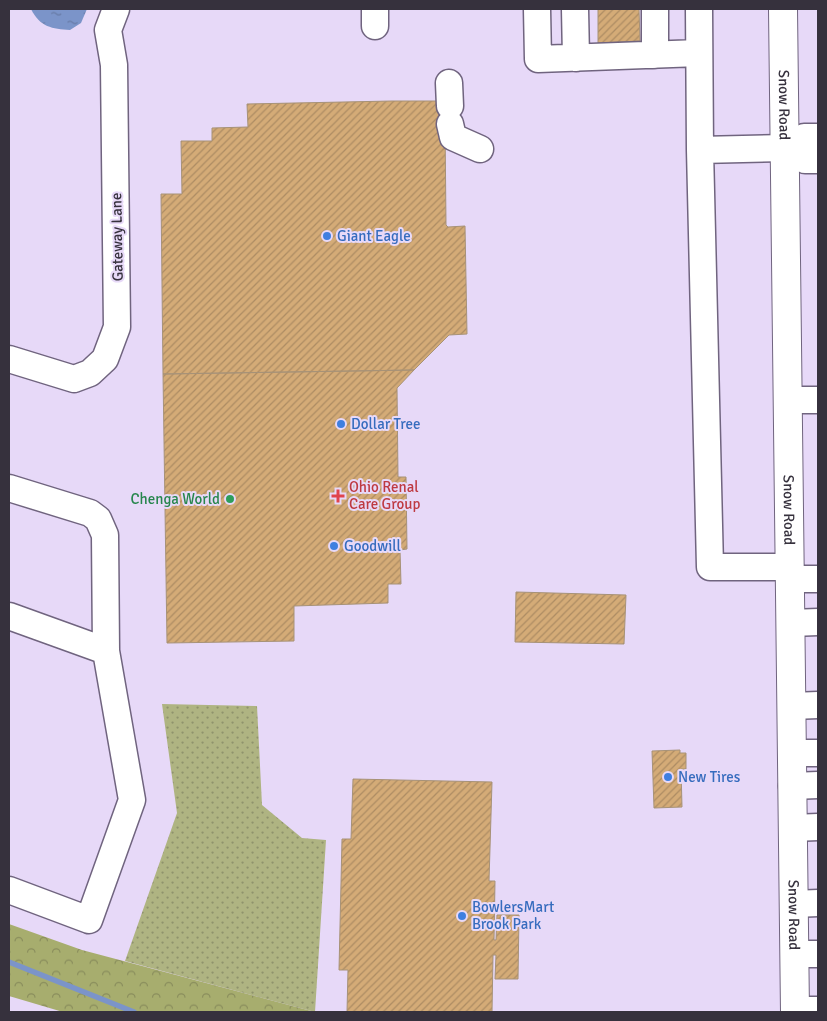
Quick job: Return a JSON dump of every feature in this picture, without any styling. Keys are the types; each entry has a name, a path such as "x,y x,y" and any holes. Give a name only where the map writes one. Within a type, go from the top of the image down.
{"main road":[{"name":"Snow Road","path":"783,9 792,706 805,753 806,954 803,1011"}],"street":[{"name":"Gateway Lane","path":"9,359 74,379 90,373 105,359 117,327 114,65 108,30 116,9"},
{"path":"537,9 538,59 699,53"},
{"path":"575,9 576,58"},
{"path":"655,9 656,55"},
{"path":"699,9 700,150 710,567 790,573 818,579"},
{"path":"450,104 454,137 480,148"},
{"path":"700,150 785,148 804,137 818,137"},
{"path":"785,148 805,160 818,160"},
{"path":"788,400 818,400"},
{"path":"9,488 90,513 102,526 105,535 106,651 132,800 89,920 9,890"},
{"path":"9,616 106,651"},
{"path":"791,623 818,622"},
{"path":"792,706 818,705"}],"green space":[{"path":"162,704 257,706 262,805 302,838 326,840 315,1012 125,961 177,813"},
{"path":"9,924 82,950 315,1012 63,1012 9,996"}],"water":[{"path":"31,9 87,9 81,23 70,30 47,26 38,20"}],"building":[{"path":"598,9 639,9 640,41 598,43"},
{"path":"445,101 460,106 460,123 445,124 446,225 448,227 465,226 467,334 449,335 414,370 163,374 161,194 182,194 181,141 212,141 212,128 248,127 247,104"},
{"path":"414,370 397,388 398,477 406,477 407,549 400,550 401,584 388,584 388,603 294,606 294,641 167,643 163,374"},
{"path":"516,592 626,595 624,644 515,642"},
{"path":"680,750 680,753 686,753 686,769 681,769 682,807 654,808 652,751"},
{"path":"353,779 492,782 489,881 495,881 494,940 496,940 497,915 519,915 518,979 495,979 496,955 493,955 492,1012 347,1012 348,970 339,970 342,839 351,839"}],"waterway":[{"path":"9,962 134,1012"}],"place":[{"name":"Giant Eagle","path":"327,236"},
{"name":"Dollar Tree","path":"341,424"},
{"name":"Ohio Renal Care Group","path":"338,496"},
{"name":"Chenga World","path":"230,499"},
{"name":"Goodwill","path":"334,546"},
{"name":"New Tires","path":"668,777"},
{"name":"BowlersMart Brook Park","path":"462,916"}]}
